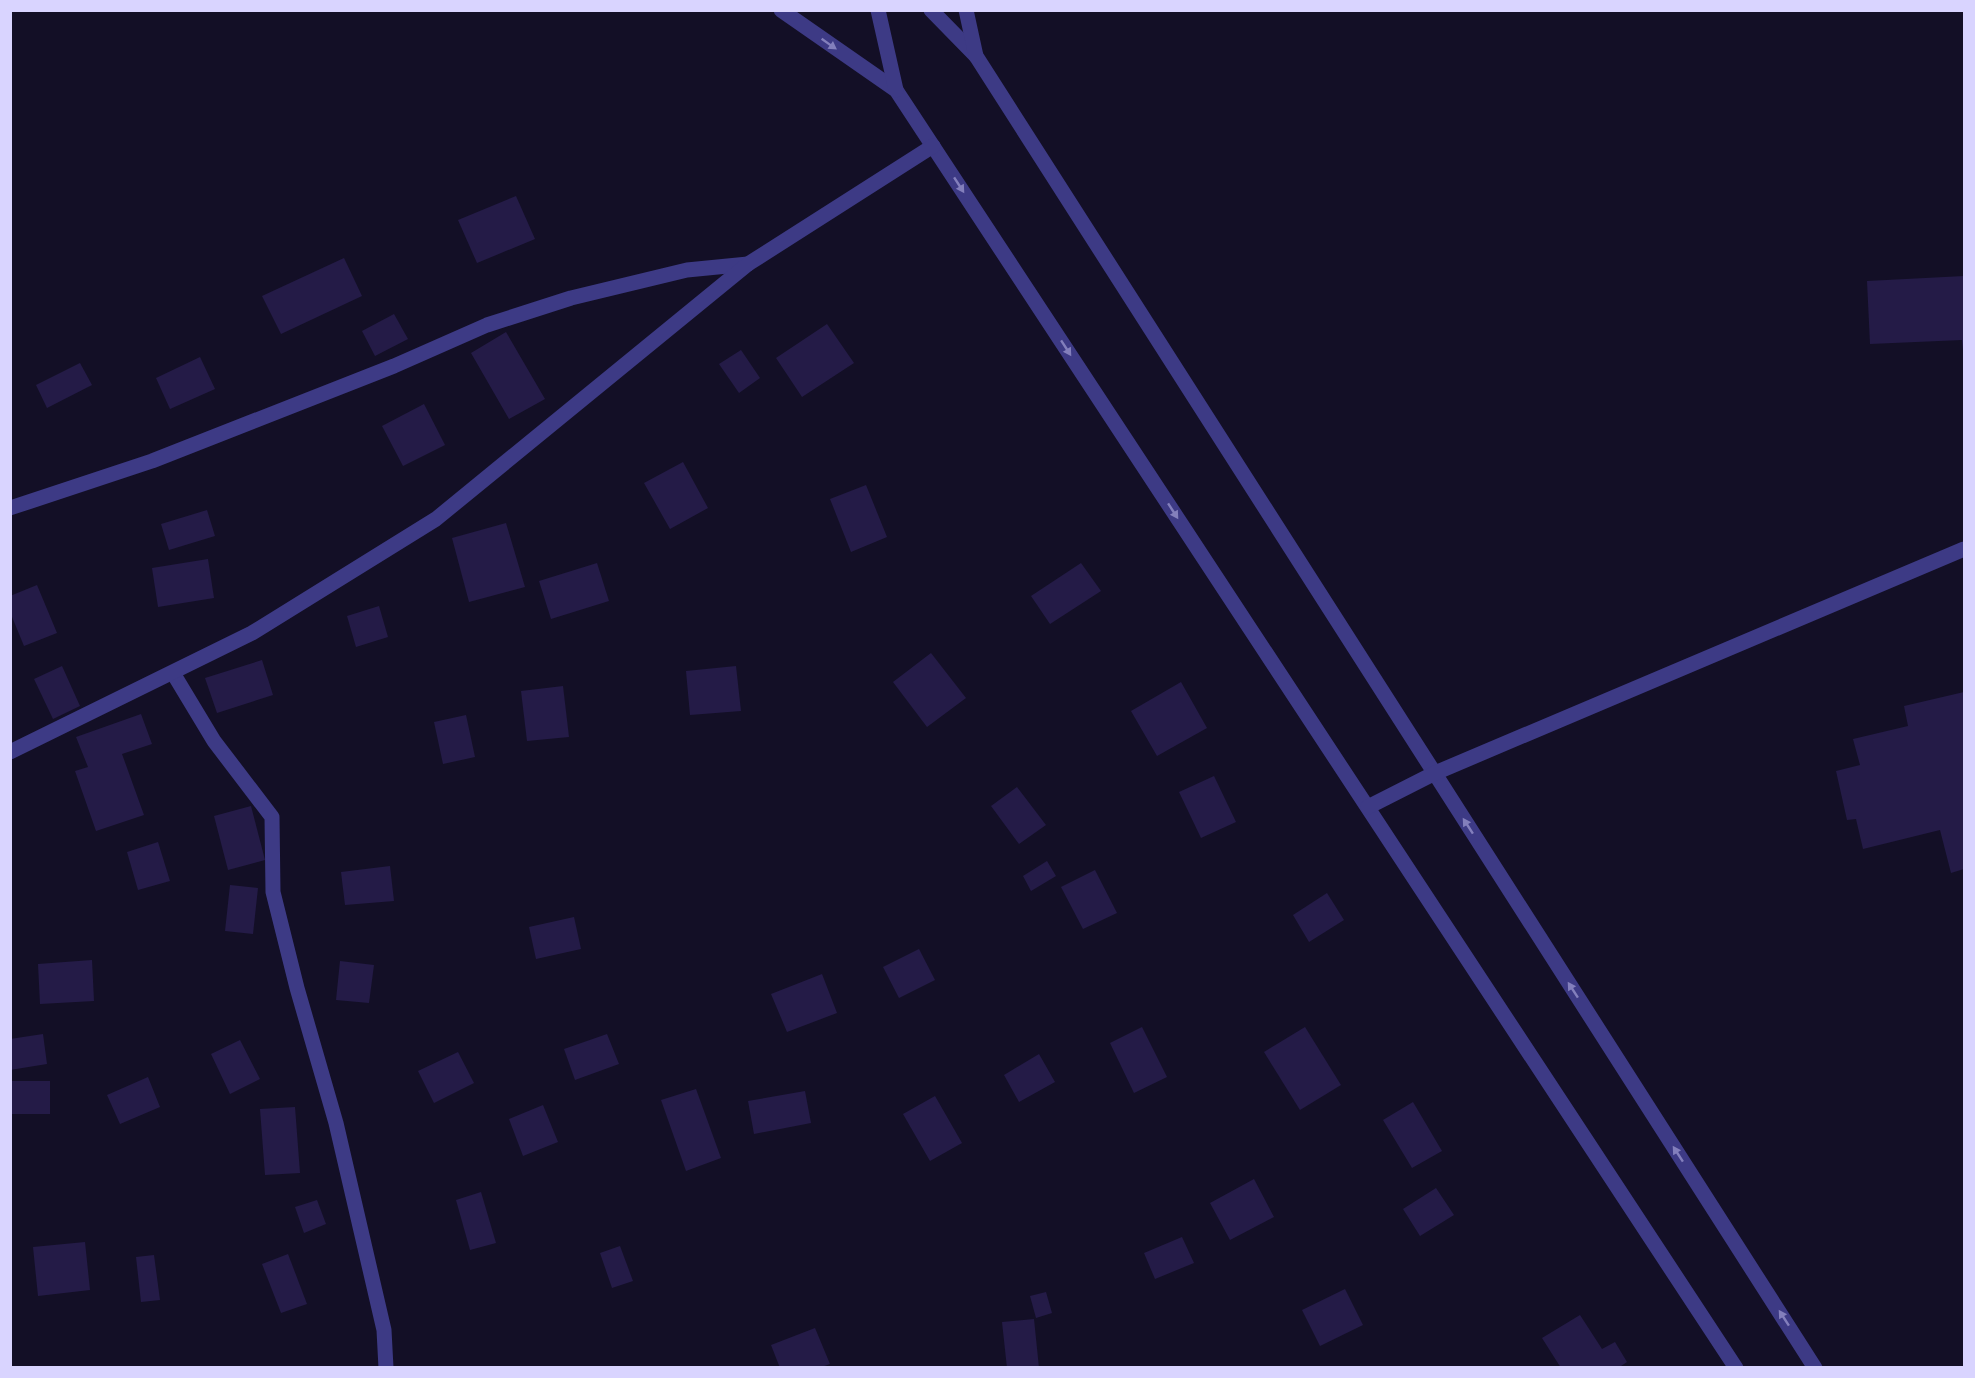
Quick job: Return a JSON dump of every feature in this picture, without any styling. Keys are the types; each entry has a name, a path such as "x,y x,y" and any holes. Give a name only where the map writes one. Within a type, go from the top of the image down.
{"street":[{"path":"781,10 896,90"},
{"path":"878,10 896,90 1736,1368"},
{"path":"931,10 976,56 1815,1368"},
{"path":"966,10 976,56"},
{"path":"10,752 252,633 436,519 748,264 933,146"},
{"path":"10,508 152,461 394,366 487,325 571,298 687,270 748,264"},
{"path":"1368,807 1435,773 1965,549"},
{"path":"173,673 214,741 272,817 273,892 297,988 336,1124 384,1330 386,1368"}],"building":[{"path":"516,196 535,239 477,263 458,220"},
{"path":"344,258 362,296 281,334 262,296"},
{"path":"1964,276 1964,360 1962,340 1870,344 1867,281"},
{"path":"394,314 408,339 375,356 362,331"},
{"path":"827,324 854,363 802,397 776,358"},
{"path":"506,332 545,399 509,419 471,353"},
{"path":"741,350 760,378 739,393 719,364"},
{"path":"200,357 215,389 170,409 156,378"},
{"path":"80,363 92,385 47,408 36,385"},
{"path":"424,404 445,445 403,466 382,426"},
{"path":"683,462 708,508 670,529 644,483"},
{"path":"866,485 887,537 851,552 830,499"},
{"path":"207,510 215,536 169,550 161,524"},
{"path":"506,523 525,587 469,602 452,538"},
{"path":"208,559 214,598 158,607 152,568"},
{"path":"597,563 609,601 551,619 539,581"},
{"path":"1081,563 1101,591 1050,624 1031,596"},
{"path":"37,585 57,633 24,646 10,612 10,596"},
{"path":"379,606 388,637 356,647 347,616"},
{"path":"931,653 966,698 927,727 893,682"},
{"path":"262,660 273,695 217,713 205,678"},
{"path":"62,666 80,706 53,719 34,679"},
{"path":"736,666 741,711 690,715 686,671"},
{"path":"1181,682 1207,728 1157,756 1131,711"},
{"path":"563,686 569,737 527,741 521,691"},
{"path":"1964,692 1964,869 1951,873 1940,830 1863,849 1856,819 1847,820 1836,771 1860,765 1853,739 1908,726 1904,706"},
{"path":"141,714 152,744 122,754 144,815 96,831 75,771 88,767 76,737"},
{"path":"466,715 475,757 443,764 434,722"},
{"path":"1214,776 1236,822 1201,838 1179,792"},
{"path":"1017,787 1046,825 1019,844 991,806"},
{"path":"251,806 265,860 228,870 214,816"},
{"path":"158,842 170,881 138,890 127,852"},
{"path":"1047,861 1056,876 1031,891 1023,876"},
{"path":"390,866 394,901 345,905 341,872"},
{"path":"1095,870 1117,913 1083,929 1061,887"},
{"path":"230,885 258,888 253,934 225,931"},
{"path":"1327,893 1344,920 1309,942 1293,915"},
{"path":"574,917 581,949 536,959 529,927"},
{"path":"919,949 935,980 899,998 883,967"},
{"path":"92,960 94,1001 40,1004 38,964"},
{"path":"340,961 374,965 369,1003 336,1000"},
{"path":"822,974 837,1013 787,1032 771,994"},
{"path":"1142,1027 1167,1077 1134,1093 1110,1043"},
{"path":"1305,1027 1341,1085 1300,1110 1264,1052"},
{"path":"43,1034 47,1064 10,1070 10,1039"},
{"path":"607,1034 619,1064 575,1080 564,1049"},
{"path":"240,1040 260,1079 230,1094 211,1054"},
{"path":"458,1052 474,1083 434,1103 418,1071"},
{"path":"1039,1054 1055,1082 1019,1102 1004,1075"},
{"path":"148,1077 160,1107 120,1124 107,1095"},
{"path":"12,1081 50,1081 50,1114 12,1114"},
{"path":"696,1089 721,1158 686,1171 661,1100"},
{"path":"805,1091 811,1123 754,1134 748,1101"},
{"path":"935,1096 962,1143 930,1161 903,1114"},
{"path":"1413,1102 1442,1151 1412,1168 1383,1120"},
{"path":"543,1105 558,1142 523,1156 509,1119"},
{"path":"295,1107 300,1173 265,1175 260,1109"},
{"path":"1254,1179 1274,1217 1230,1240 1210,1203"},
{"path":"1436,1188 1454,1215 1420,1236 1403,1209"},
{"path":"481,1192 496,1243 470,1250 456,1200"},
{"path":"317,1200 326,1224 304,1233 295,1207"},
{"path":"1182,1237 1194,1263 1155,1279 1144,1253"},
{"path":"85,1242 90,1290 38,1296 33,1247"},
{"path":"620,1246 633,1281 612,1288 600,1253"},
{"path":"288,1254 307,1304 281,1313 262,1264"},
{"path":"154,1255 160,1300 141,1302 136,1257"},
{"path":"1345,1289 1363,1325 1320,1346 1302,1310"},
{"path":"1046,1292 1052,1313 1036,1318 1030,1296"},
{"path":"1580,1315 1602,1349 1615,1342 1627,1362 1618,1368 1561,1368 1542,1338"},
{"path":"1034,1319 1039,1368 1007,1368 1002,1322"},
{"path":"815,1328 830,1364 819,1368 780,1368 771,1345"}]}
